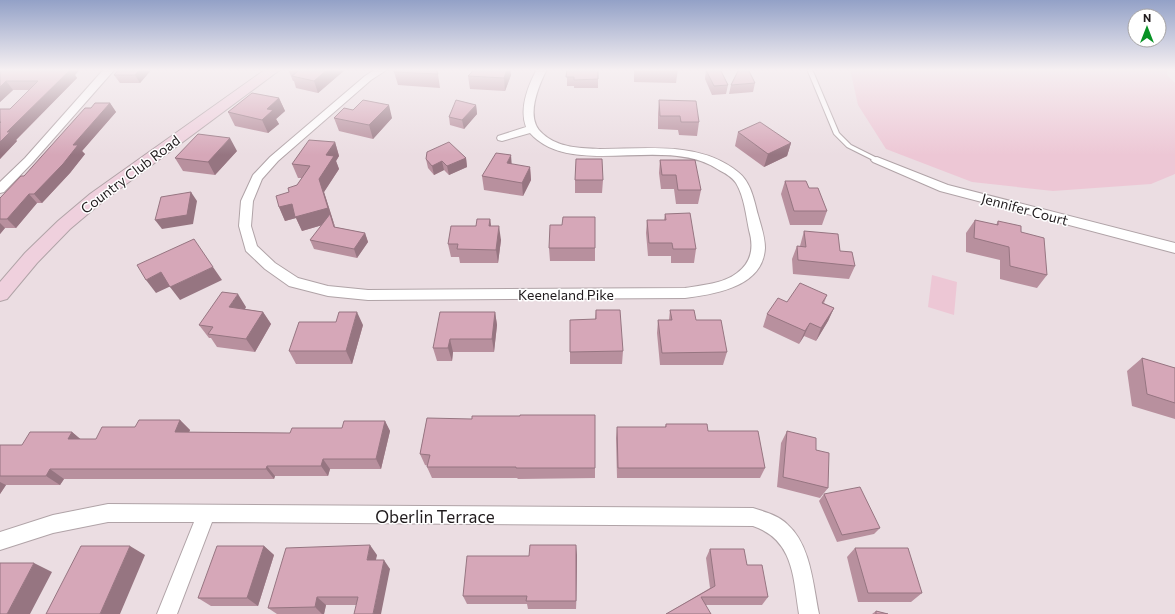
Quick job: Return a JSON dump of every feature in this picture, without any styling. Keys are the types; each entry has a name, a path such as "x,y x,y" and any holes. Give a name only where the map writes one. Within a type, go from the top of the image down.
{"main road":[{"name":"Country Club Road","path":"0,294 31,258 53,236 96,198 235,98"}],"street":[{"path":"0,189 29,160 84,98"},
{"name":"Keeneland Pike","path":"345,98 274,159 257,178 247,201 245,226 251,248 270,266 294,282 328,291 368,295 685,293 720,288 740,279 755,263 758,250 756,233 745,190 735,175 718,164 702,157 684,153 588,152 567,150 551,144 538,136 532,129"},
{"path":"502,138 532,129 529,111 531,98"},
{"name":"Jennifer Court","path":"877,160 944,188 1175,248"},
{"name":"Oberlin Terrace","path":"0,541 23,532 68,519 108,513 206,515 753,517 772,523 787,536 796,553 809,614"},
{"path":"167,614 206,515"}],"lane":[{"path":"821,98 836,133 841,140 877,160"}],"shaded area":[{"path":"856,98 1175,98 1175,174 1151,184 1053,191 972,182 886,149 858,105"},
{"path":"932,275 957,282 954,315 928,307"}],"building":[{"path":"21,98 42,98 7,132 10,132 0,142 0,109 10,109"},
{"path":"246,98 279,98 267,109 273,110 262,120 228,112"},
{"path":"363,100 389,105 369,125 334,118 344,108 353,110"},
{"path":"456,100 476,105 462,120 449,117"},
{"path":"659,100 696,101 699,122 681,122 680,116 660,116"},
{"path":"95,103 110,103 73,145 78,145 63,164 34,194 29,194 7,219 0,219 0,198 21,176 24,176 85,108 91,108"},
{"path":"760,122 791,143 768,154 738,132"},
{"path":"198,134 230,138 208,162 175,158"},
{"path":"309,140 335,142 326,155 334,156 319,179 328,208 295,217 292,204 279,207 276,196 289,192 288,188 297,185 310,166 292,164"},
{"path":"449,142 466,158 447,166 442,161 432,166 426,159 427,152"},
{"path":"496,153 511,155 507,163 530,167 522,183 482,176"},
{"path":"576,159 602,159 603,180 575,180"},
{"path":"660,160 695,160 701,190 678,190 676,175 662,175"},
{"path":"785,181 806,181 809,188 818,188 827,211 794,211"},
{"path":"191,192 187,215 155,220 161,197"},
{"path":"690,213 696,249 673,249 672,243 649,243 647,220 666,220 665,214"},
{"path":"330,214 334,227 365,233 354,249 310,240"},
{"path":"563,217 595,217 595,248 549,248 550,225 562,225"},
{"path":"477,219 490,219 489,226 499,226 496,250 457,249 458,244 448,244 451,226 476,226"},
{"path":"975,220 998,225 998,221 1021,226 1021,232 1044,238 1047,275 1010,266 1009,247 974,238"},
{"path":"804,231 838,234 840,251 852,252 855,266 798,260 797,246 806,247"},
{"path":"194,239 213,267 170,287 161,272 146,280 137,265"},
{"path":"800,283 827,295 822,303 834,308 821,328 810,323 805,331 767,314 778,298 787,302"},
{"path":"222,292 238,294 229,307 263,312 246,339 208,334 213,327 199,325"},
{"path":"596,310 620,310 623,351 570,352 570,320 596,319"},
{"path":"670,310 694,310 696,320 721,320 727,352 662,353 658,320 672,320"},
{"path":"339,312 357,312 346,351 289,351 299,322 336,322"},
{"path":"440,312 495,312 492,339 450,339 448,348 433,348"},
{"path":"1142,358 1175,368 1175,403 1147,394"},
{"path":"595,415 595,468 427,467 430,455 420,454 427,418 472,419 472,416"},
{"path":"139,420 180,420 175,432 290,433 292,428 342,428 344,421 385,421 376,459 323,459 321,466 267,466 266,469 50,469 46,476 0,476 0,445 22,445 30,432 72,432 68,439 96,439 102,427 135,427"},
{"path":"666,424 707,424 708,431 758,431 765,468 618,468 617,427 666,427"},
{"path":"787,431 816,438 816,450 829,453 828,488 783,477"},
{"path":"860,487 880,528 842,535 824,494"},
{"path":"370,545 367,560 384,560 373,614 354,614 358,597 317,597 315,607 268,608 286,548"},
{"path":"530,545 576,545 576,601 526,601 527,596 463,596 467,556 529,556"},
{"path":"81,546 130,546 100,614 46,614"},
{"path":"217,546 264,546 247,598 198,598"},
{"path":"855,548 908,548 922,593 868,593"},
{"path":"710,549 744,549 747,565 762,565 768,597 701,597 711,614 666,614 715,586"},
{"path":"0,563 34,563 7,614 0,614"},
{"path":"876,611 888,614 876,614"}]}
